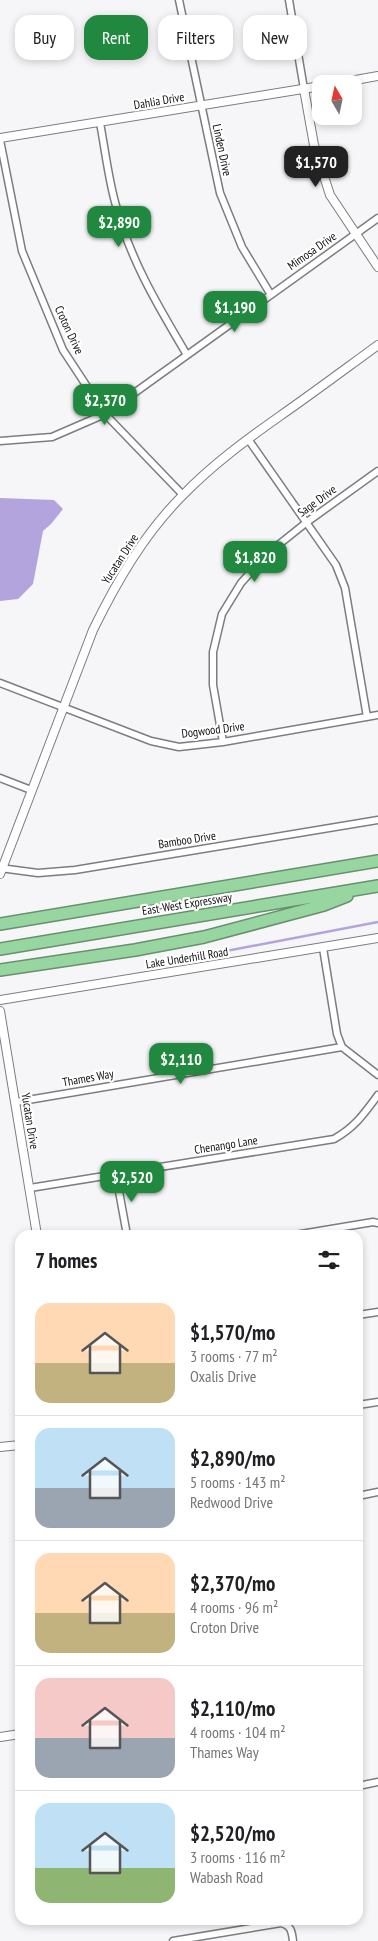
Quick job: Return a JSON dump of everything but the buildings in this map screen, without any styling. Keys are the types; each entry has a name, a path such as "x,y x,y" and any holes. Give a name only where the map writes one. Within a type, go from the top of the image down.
{"highway":[{"name":"East-West Expressway","path":"3,923 378,862"},
{"name":"East-West Expressway","path":"4,948 374,887"},
{"path":"0,970 135,950 204,937 324,905 374,887"}],"street":[{"name":"Linden Drive","path":"179,0 220,193 242,247 271,294"},
{"path":"289,0 314,145 330,195 378,267"},
{"path":"362,79 378,76"},
{"name":"Dahlia Drive","path":"0,139 312,88"},
{"path":"100,123 115,203 127,240 149,292 188,355"},
{"name":"Croton Drive","path":"0,139 22,251 64,350 105,414 183,495"},
{"name":"Mimosa Drive","path":"0,441 52,437 105,414 378,218"},
{"name":"Yucatan Drive","path":"1,870 93,630 112,592 134,555 159,522 183,495 248,439 378,345"},
{"path":"248,439 336,565 345,588 367,717"},
{"name":"Sage Drive","path":"223,742 213,684 213,652 222,614 241,584 267,554 307,522 378,471"},
{"name":"Dogwood Drive","path":"0,684 151,741 179,747 223,742 378,715"},
{"path":"0,778 31,790"},
{"name":"Bamboo Drive","path":"1,870 38,873 75,870 378,820"},
{"name":"Lake Underhill Road","path":"0,1000 378,938"},
{"path":"323,948 337,1034 342,1047 378,1075"},
{"name":"Yucatan Drive","path":"0,1011 36,1230"},
{"name":"Thames Way","path":"16,1102 342,1047"},
{"name":"Chenango Lane","path":"30,1188 334,1139 348,1131 358,1121 378,1095"},
{"path":"116,1175 126,1230"},
{"path":"325,1230 373,1222 378,1223"},
{"path":"363,1314 378,1312"},
{"path":"363,1404 378,1402"},
{"path":"0,1448 15,1446"},
{"path":"363,1495 378,1492"},
{"path":"0,1737 15,1735"},
{"path":"363,1785 378,1782"},
{"path":"173,1941 201,1939 271,1925"},
{"path":"288,1925 291,1930 293,1941"}],"shaded area":[{"path":"0,498 54,500 63,509 43,531 33,584 18,599 0,601"}],"waterway":[{"path":"200,956 378,922"}]}
